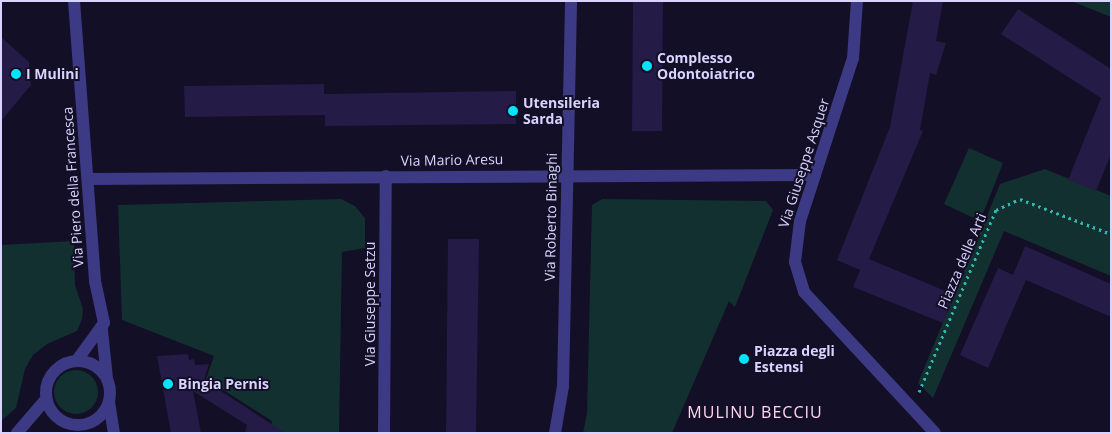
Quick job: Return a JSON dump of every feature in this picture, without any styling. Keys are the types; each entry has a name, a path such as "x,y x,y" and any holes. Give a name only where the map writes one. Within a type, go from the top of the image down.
{"street":[{"name":"Via Piero della Francesca","path":"74,1 95,281 103,313 102,330 107,378"},
{"name":"Via Roberto Binaghi","path":"555,433 563,386 571,1"},
{"name":"Via Giuseppe Asquer","path":"857,1 853,58 795,244 795,262 804,292 935,433"},
{"name":"Via Mario Aresu","path":"88,179 567,174 816,175"},
{"name":"Via Giuseppe Setzu","path":"384,433 386,176"},
{"path":"77,360 82,350 102,330"},
{"path":"93,422 75,425 64,422 50,411 45,389 51,375 62,364 77,360 97,366 107,378 114,433"},
{"path":"17,433 46,400"},
{"path":"68,433 93,422 101,416 109,402"}],"path":[{"name":"Piazza delle Arti","path":"912,408 996,210 1020,199 1111,234"}],"green space":[{"path":"1071,1 1111,1 1111,17"},
{"path":"969,148 1003,163 980,221 944,204"},
{"path":"1045,169 1111,196 1111,276 1004,231 933,398 918,383 1000,184"},
{"path":"341,199 355,206 365,218 365,248 342,252 339,433 270,433 272,421 206,379 214,356 122,320 118,205"},
{"path":"602,199 766,201 773,210 735,307 729,301 672,433 583,433 587,413 592,205"},
{"path":"74,241 75,285 83,309 82,319 77,331 47,344 33,355 25,369 16,408 1,421 1,245"},
{"path":"80,370 92,376 97,383 97,401 92,408 85,413 72,414 64,411 57,404 54,388 57,380 64,373"}],"building":[{"name":"Complesso Odontoiatrico","path":"633,1 663,1 662,131 632,131"},
{"path":"913,1 943,1 936,41 946,43 936,75 930,73 920,130 923,131 869,259 955,295 943,323 853,287 860,270 837,260 890,127"},
{"path":"1018,9 1111,69 1111,154 1096,191 1068,180 1101,98 1001,34"},
{"name":"I Mulini","path":"1,37 29,62 31,85 1,121"},
{"path":"324,84 324,94 516,91 516,124 325,126 325,115 185,117 184,86"},
{"path":"448,239 479,239 476,433 446,433"},
{"path":"1025,246 1111,284 1111,317 1026,280 988,368 960,355 998,268 1013,275"},
{"name":"Bingia Pernis","path":"188,354 189,360 194,359 195,365 209,364 204,380 285,433 245,433 247,425 193,391 201,433 171,433 157,356"}],"place":[{"name":"Complesso Odontoiatrico","path":"647,66"},
{"name":"I Mulini","path":"16,74"},
{"name":"Utensileria Sarda","path":"513,111"},
{"name":"Piazza degli Estensi","path":"744,359"},
{"name":"Bingia Pernis","path":"168,384"}],"district":[{"name":"MULINU BECCIU","path":"755,412"}]}
